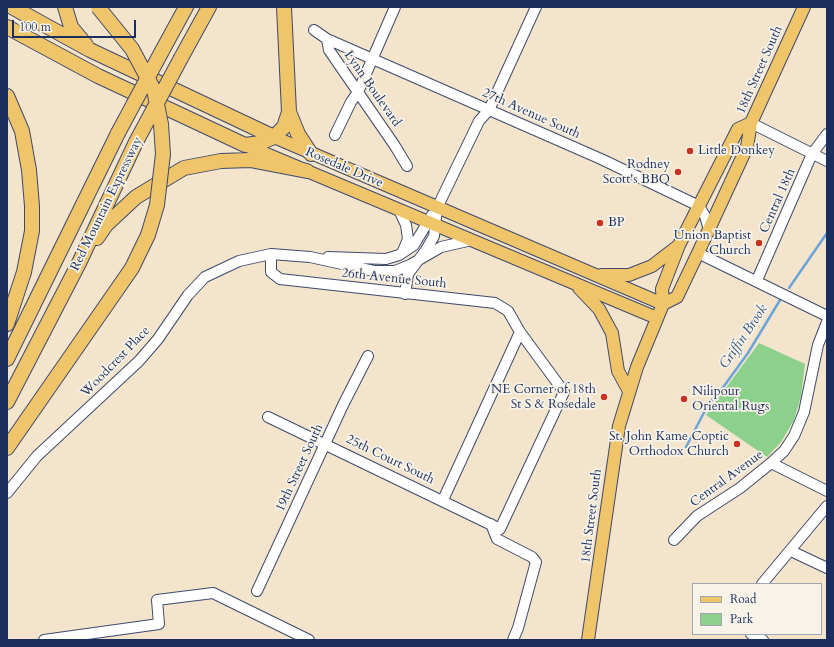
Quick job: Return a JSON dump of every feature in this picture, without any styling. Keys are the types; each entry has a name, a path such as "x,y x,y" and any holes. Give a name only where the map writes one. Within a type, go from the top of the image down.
{"highway":[{"name":"Rosedale Drive","path":"12,7 34,12 90,50 274,138"},
{"path":"64,7 71,27 90,50"},
{"path":"7,448 132,268 148,235 162,179 163,154 161,124 154,90 132,49 98,7"},
{"path":"165,46 180,7"},
{"name":"Red Mountain Expressway","path":"7,359 118,133 186,7"},
{"name":"Red Mountain Expressway","path":"7,402 79,262 136,142 209,7"},
{"path":"284,7 289,112 298,134 311,154"},
{"path":"34,12 33,34 41,46"},
{"name":"Rosedale Drive","path":"7,27 98,76 245,145"},
{"path":"7,96 22,131 29,170 32,206 32,231 24,272 7,324"},
{"path":"245,145 260,143 274,138 284,127 289,112"},
{"path":"79,262 106,225 136,197 184,168 221,161 250,160 307,171"}],"main road":[{"name":"18th Street South","path":"588,640 619,426 629,392 657,318 664,304 677,297 747,147 751,123 804,7"},
{"path":"664,304 662,289 679,245 738,129 751,123"},
{"name":"Rosedale Drive","path":"274,138 664,304"},
{"name":"Rosedale Drive","path":"245,145 657,318"},
{"path":"595,275 629,275 652,266 679,245"},
{"path":"575,284 599,309 612,333 618,371 629,392"}],"street":[{"path":"335,135 350,102 358,92 395,7"},
{"path":"310,257 386,259 399,255 414,245 431,223 479,121 489,110 536,7"},
{"path":"314,30 327,39"},
{"name":"27th Avenue South","path":"327,39 601,159 699,206"},
{"name":"Lynn Boulevard","path":"327,39 329,50 407,166"},
{"path":"751,123 827,161"},
{"name":"Central 18th","path":"756,280 812,154 827,134"},
{"path":"699,206 705,216 709,230"},
{"path":"399,210 406,225 408,239 403,251"},
{"path":"405,294 408,274 426,250 434,236 431,223"},
{"path":"310,257 374,272 395,270 441,247 472,240"},
{"path":"698,253 827,316"},
{"name":"Woodcrest Place","path":"7,493 37,456 139,361 158,339 188,296 205,277 239,261 271,254 310,257"},
{"name":"26th Avenue South","path":"271,254 271,272 280,279 494,303 508,311 520,332"},
{"name":"Central Avenue","path":"674,540 697,516 740,488 784,451 794,436 804,412 827,322"},
{"path":"443,500 520,332 564,392 495,527 497,539 532,557 536,562 518,628 513,640"},
{"name":"19th Street South","path":"257,591 343,405 368,356"},
{"name":"25th Court South","path":"268,417 443,500 495,527"},
{"path":"771,463 827,491"},
{"path":"763,583 827,506"},
{"path":"791,551 827,568"},
{"path":"44,640 159,624 157,600 213,593 309,640"}],"green space":[{"path":"759,343 805,364 801,396 794,420 781,442 767,457 706,415"}],"waterway":[{"name":"Griffin Brook","path":"789,288 827,233"},
{"name":"Griffin Brook","path":"686,447 709,403 719,393 748,353 780,300"}],"place":[{"name":"Little Donkey","path":"690,151"},
{"name":"Rodney Scott's BBQ","path":"678,172"},
{"name":"BP","path":"600,223"},
{"name":"Union Baptist Church","path":"759,243"},
{"name":"NE Corner of 18th St S & Rosedale","path":"604,397"},
{"name":"Nilipour Oriental Rugs","path":"684,399"},
{"name":"St. John Kame Coptic Orthodox Church","path":"737,444"}]}
